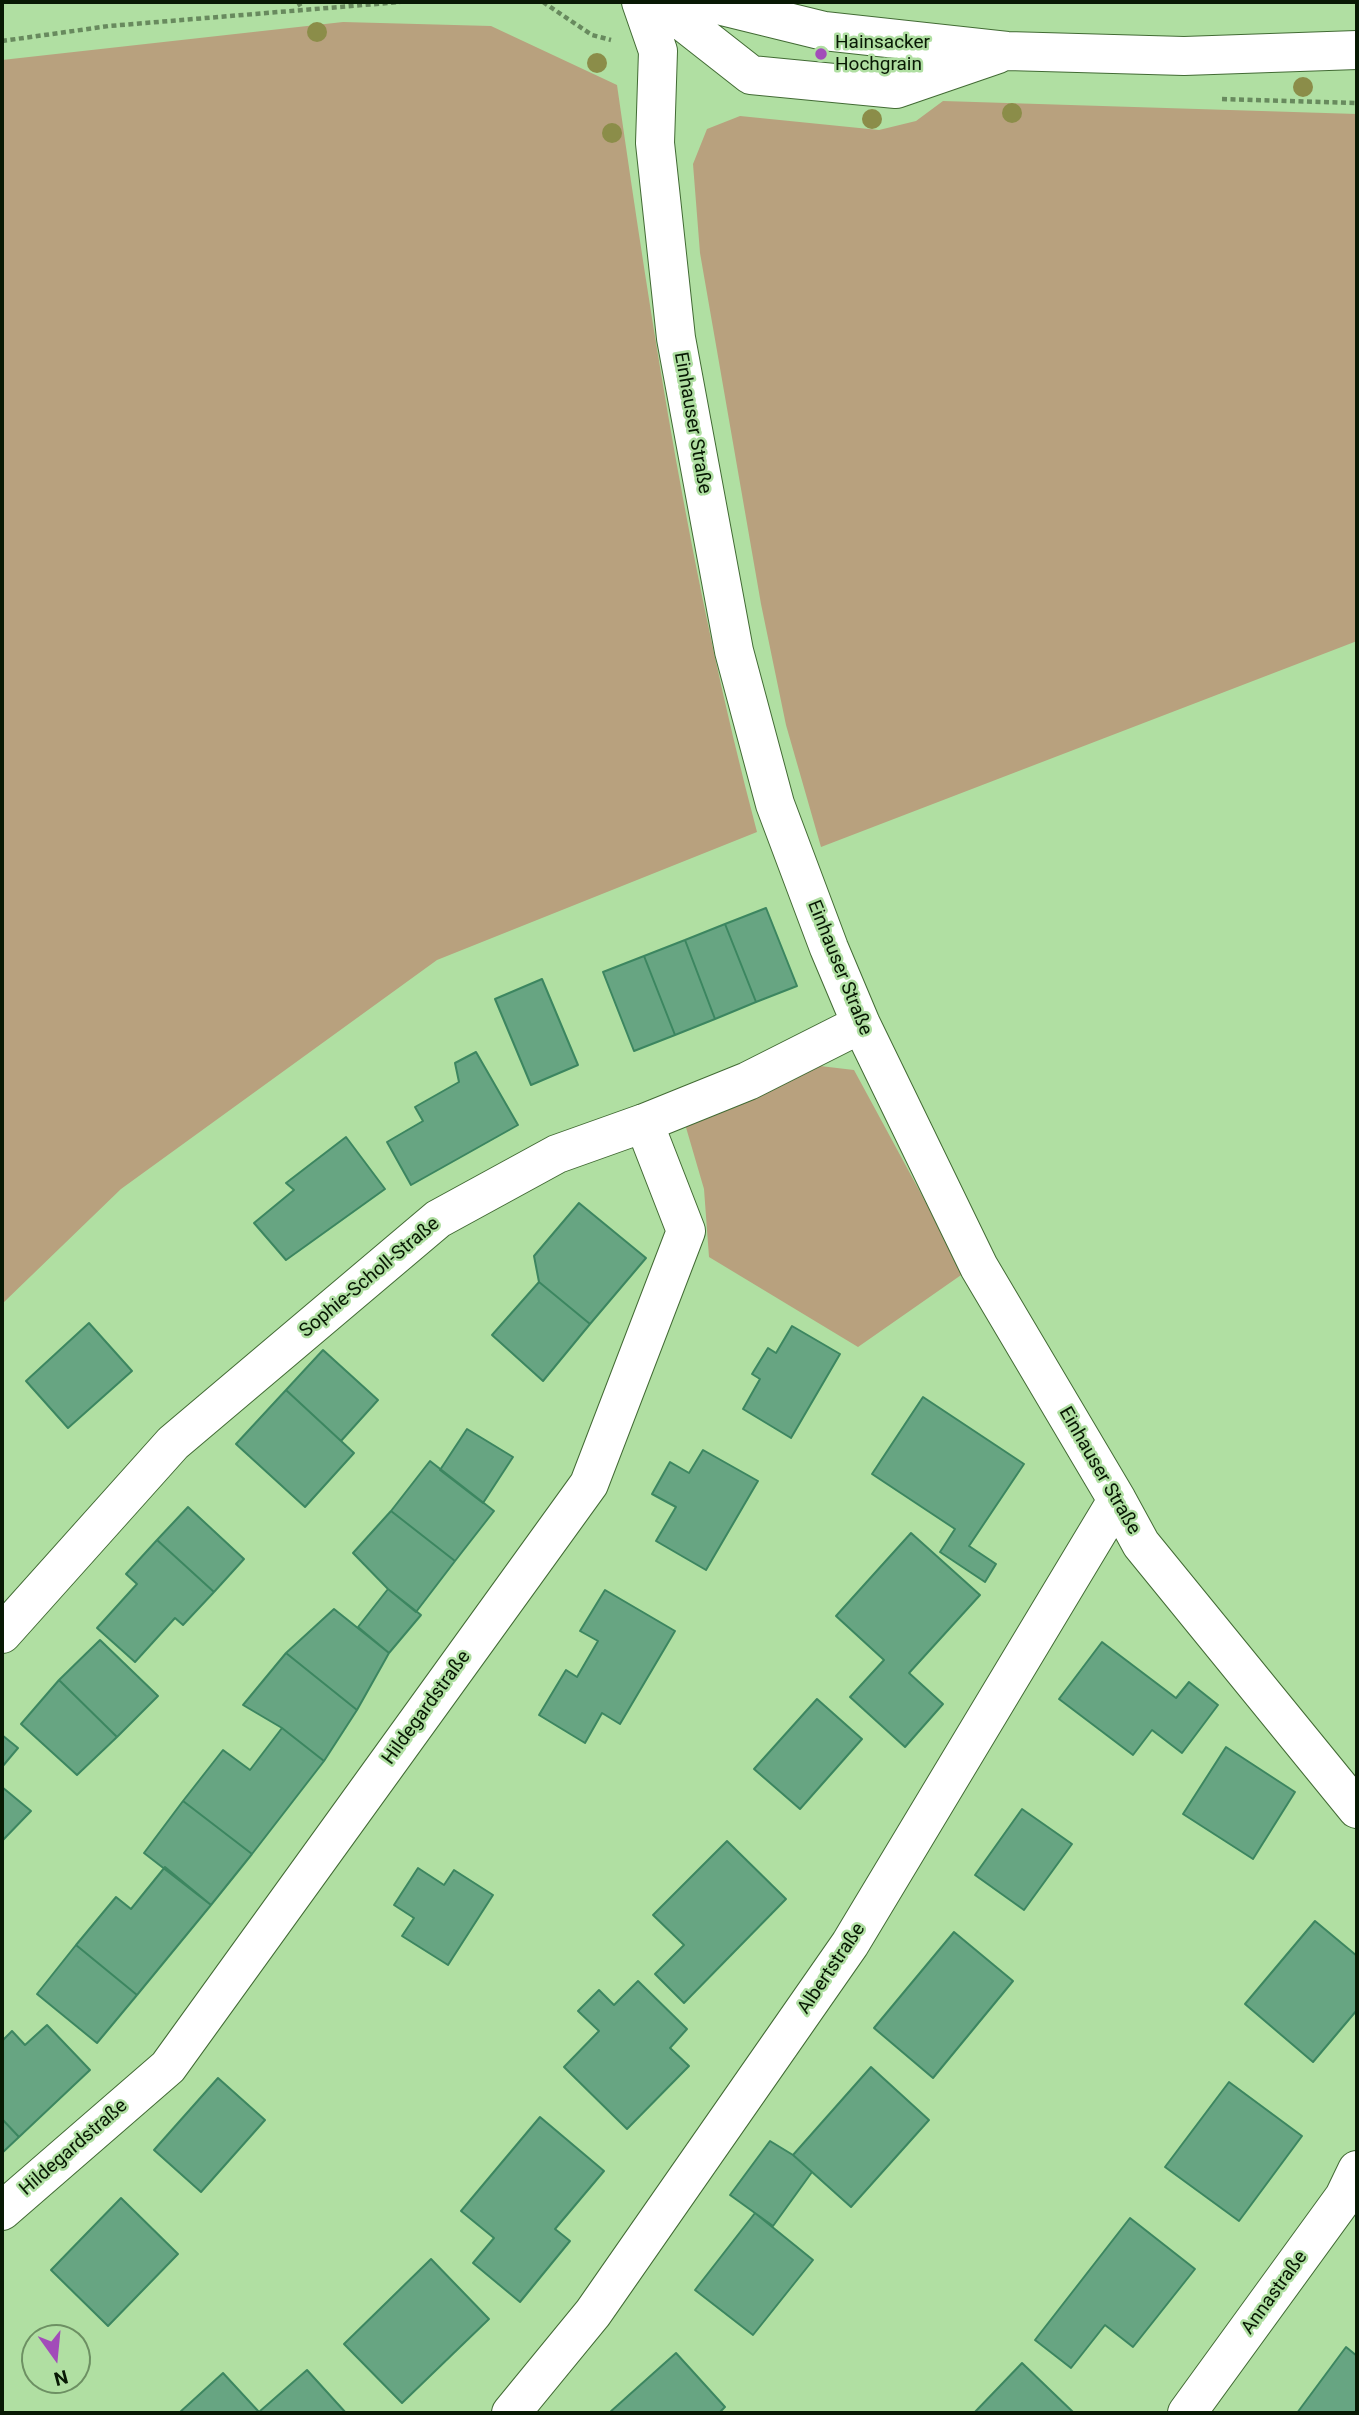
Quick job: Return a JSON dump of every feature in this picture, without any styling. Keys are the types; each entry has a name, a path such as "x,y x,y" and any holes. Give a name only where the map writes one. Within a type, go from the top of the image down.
{"street":[{"name":"Einhauser Straße","path":"641,2 658,51 655,143 676,338 734,651 775,804 829,948 861,1024 979,1267 1141,1544 1357,1809"},
{"path":"658,2 751,75 896,89 1007,51"},
{"path":"706,2 824,31 1007,51 1184,56 1357,50"},
{"name":"Sophie-Scholl-Straße","path":"2,1634 173,1443 438,1219 557,1154 644,1123 748,1081 861,1024"},
{"name":"Hildegardstraße","path":"2,2211 168,2067 589,1484 687,1231 644,1123"},
{"name":"Albertstraße","path":"511,2413 593,2313 850,1944 1117,1500"},
{"name":"Annastraße","path":"1187,2413 1344,2197 1357,2169"}],"path":[{"path":"298,2 302,9"},
{"path":"2,41 109,26 400,2"}],"shaded area":[{"path":"343,22 491,26 617,85 676,460 713,647 757,832 437,960 121,1189 2,1304 2,60"},
{"path":"943,101 1357,114 1357,641 821,847 786,725 761,604 700,253 693,164 707,129 740,116 879,130 916,121"},
{"path":"820,1066 854,1070 964,1273 858,1347 709,1257 704,1189 685,1124"}],"building":[{"path":"766,908 797,986 756,1002 725,924"},
{"path":"725,924 756,1002 715,1019 685,940"},
{"path":"685,940 715,1019 675,1035 644,956"},
{"path":"644,956 675,1035 634,1051 603,972"},
{"path":"542,979 578,1065 531,1085 495,999"},
{"path":"476,1052 518,1125 411,1185 387,1142 423,1121 415,1107 459,1082 455,1063"},
{"path":"346,1137 385,1189 286,1260 254,1223 294,1190 286,1183"},
{"path":"579,1203 646,1258 590,1324 539,1282 534,1256"},
{"path":"539,1282 590,1324 543,1381 492,1335"},
{"path":"89,1323 132,1371 68,1428 26,1381"},
{"path":"792,1326 840,1354 791,1438 743,1409 760,1379 752,1374 768,1348 776,1353"},
{"path":"323,1350 378,1400 341,1441 286,1390"},
{"path":"286,1390 354,1453 305,1507 236,1444"},
{"path":"923,1397 1024,1464 969,1546 996,1564 985,1582 940,1552 955,1529 872,1474"},
{"path":"467,1429 513,1457 483,1503 440,1470"},
{"path":"703,1450 758,1481 706,1570 656,1541 676,1507 652,1494 670,1462 689,1473"},
{"path":"430,1461 494,1511 455,1561 391,1511"},
{"path":"188,1507 244,1559 214,1592 157,1540"},
{"path":"391,1511 455,1561 416,1612 388,1589 353,1553"},
{"path":"911,1533 980,1595 909,1673 943,1704 905,1747 850,1697 884,1660 836,1616"},
{"path":"157,1540 214,1592 183,1625 175,1618 135,1662 97,1628 137,1584 126,1574"},
{"path":"388,1589 421,1615 389,1653 358,1627"},
{"path":"605,1590 675,1631 620,1724 602,1713 585,1743 539,1715 566,1670 577,1677 598,1641 580,1631"},
{"path":"334,1609 389,1653 357,1710 286,1653"},
{"path":"100,1640 158,1696 117,1737 59,1680"},
{"path":"1102,1642 1176,1698 1189,1682 1218,1705 1182,1753 1152,1730 1133,1755 1059,1699"},
{"path":"286,1653 357,1710 324,1761 282,1728 243,1705"},
{"path":"59,1680 117,1737 77,1775 21,1724"},
{"path":"817,1699 862,1739 800,1809 754,1769"},
{"path":"282,1728 324,1761 252,1854 183,1801 223,1750 250,1770"},
{"path":"2,1735 18,1748 2,1767"},
{"path":"1226,1747 1295,1792 1253,1859 1183,1814"},
{"path":"2,1787 31,1811 2,1841"},
{"path":"183,1801 252,1854 211,1905 144,1853"},
{"path":"1022,1809 1072,1844 1024,1910 975,1875"},
{"path":"727,1841 786,1899 684,2003 655,1974 684,1945 653,1915"},
{"path":"165,1867 211,1905 137,1995 76,1945 116,1897 131,1909"},
{"path":"418,1868 444,1885 454,1870 493,1895 448,1965 402,1936 414,1918 394,1905"},
{"path":"1315,1921 1357,1956 1357,2010 1313,2062 1245,2004"},
{"path":"954,1932 1013,1981 933,2078 874,2028"},
{"path":"76,1945 137,1995 97,2043 37,1994"},
{"path":"638,1981 687,2029 670,2048 689,2066 627,2129 564,2067 599,2031 578,2011 599,1990 614,2005"},
{"path":"47,2025 90,2070 19,2137 2,2119 2,2041 12,2031 25,2045"},
{"path":"871,2067 929,2120 851,2207 793,2155"},
{"path":"218,2078 265,2120 201,2192 154,2150"},
{"path":"1229,2082 1302,2136 1239,2221 1165,2167"},
{"path":"540,2117 604,2171 555,2229 570,2241 520,2302 473,2263 494,2238 461,2211"},
{"path":"2,2119 19,2137 2,2153"},
{"path":"770,2141 793,2155 812,2172 773,2226 730,2195"},
{"path":"121,2198 178,2254 108,2326 51,2270"},
{"path":"755,2213 813,2260 753,2335 695,2290"},
{"path":"1130,2218 1195,2269 1133,2347 1105,2325 1071,2368 1035,2340"},
{"path":"431,2259 489,2319 402,2403 344,2344"},
{"path":"1346,2347 1357,2356 1357,2413 1297,2413"},
{"path":"676,2353 725,2407 719,2413 609,2413"},
{"path":"1022,2363 1074,2413 974,2413"},
{"path":"307,2370 346,2413 179,2413 223,2373 259,2412"}],"place":[{"name":"Hainsacker Hochgrain","path":"821,54"}]}
